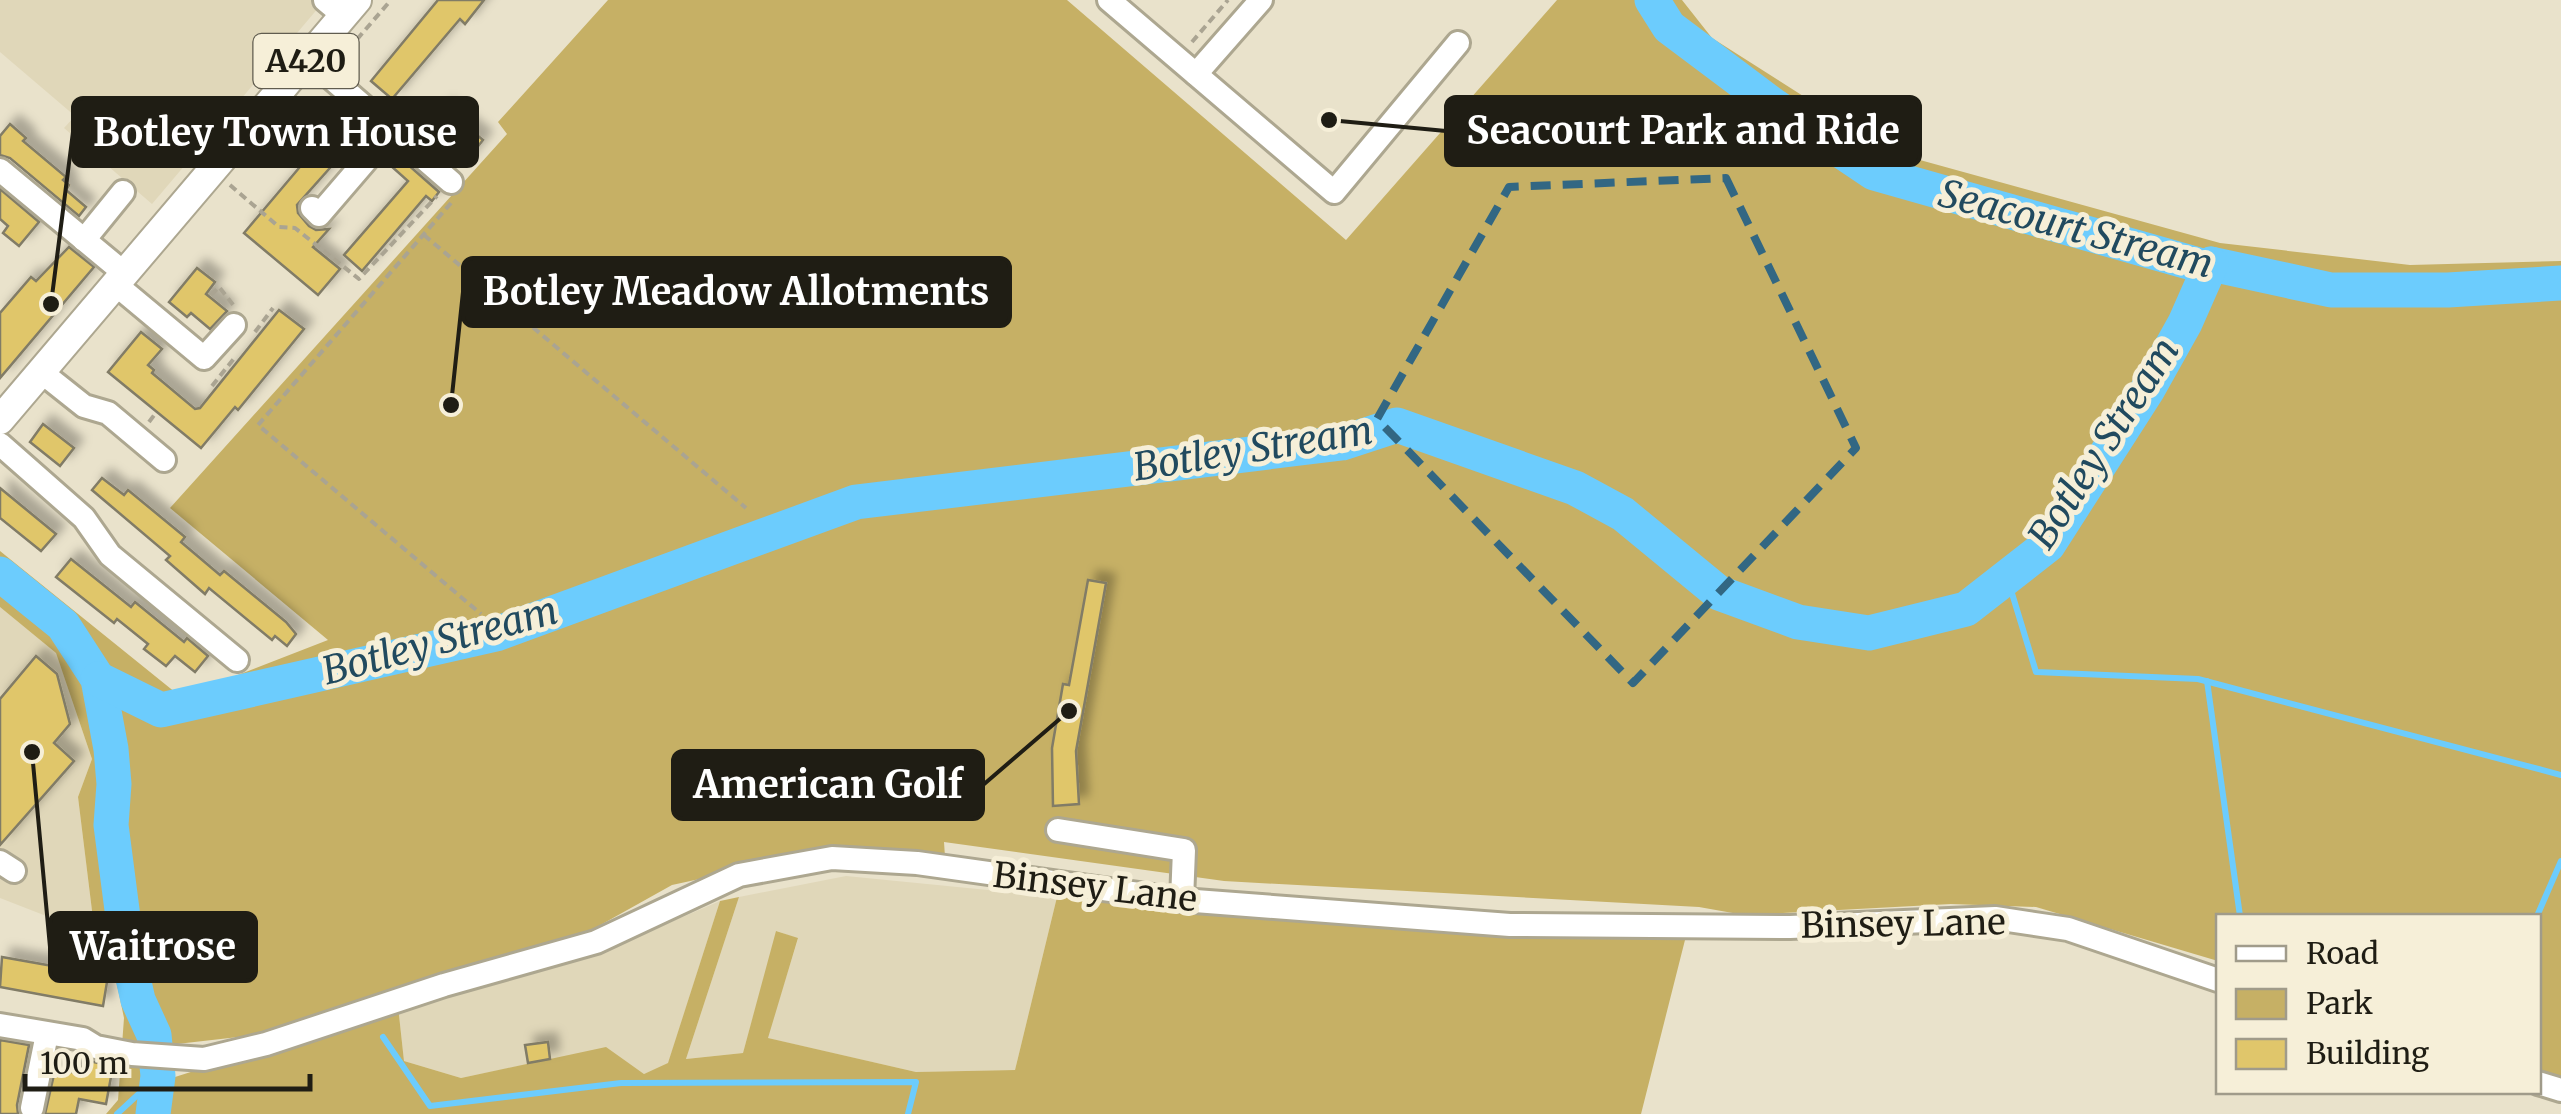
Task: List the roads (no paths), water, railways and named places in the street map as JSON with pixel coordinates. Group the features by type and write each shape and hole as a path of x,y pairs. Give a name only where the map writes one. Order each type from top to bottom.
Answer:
{"main road":[{"name":"A420","path":"2,414 308,58 342,5"}],"street":[{"path":"1109,0 1334,192 1458,44"},
{"path":"1196,74 1261,0"},
{"path":"308,58 451,182"},
{"path":"312,208 319,215 392,130"},
{"path":"0,170 84,240 204,358 234,326"},
{"path":"84,240 123,192"},
{"path":"40,371 84,406 108,412 164,460"},
{"path":"0,444 84,518 110,555 237,660"},
{"path":"1058,830 1184,850 1182,900"},
{"name":"Binsey Lane","path":"0,1026 83,1040 96,1048 132,1054 204,1059 266,1044 444,985 596,942 738,876 832,858 917,863 1182,900 1510,925 1790,927 1995,918 2068,929 2216,979"},
{"path":"32,1108 47,1034"}],"waterway":[{"name":"Seacourt Stream","path":"1652,0 1669,27 1773,105 1874,173 2206,267 2211,264 2331,290 2448,290 2561,283"},
{"name":"Botley Stream","path":"98,679 161,710 496,634 856,502 1342,443 1397,425 1575,488 1623,514 1719,593 1798,622 1869,633 1966,609 2048,545 2148,389 2185,323 2211,264"},
{"path":"0,574 63,625 98,679 111,749 111,825 128,956 138,1000 154,1035 158,1076 153,1114"},
{"path":"2007,577 2036,672 2198,679 2561,775"},
{"path":"2207,681 2240,914"},
{"path":"2538,914 2561,861"},
{"path":"383,1037 430,1106 621,1083 916,1082 908,1114"},
{"path":"117,1114 158,1076"}],"place":[{"name":"Seacourt Park and Ride","path":"1329,120"},
{"name":"Botley Town House","path":"51,304"},
{"name":"Botley Meadow Allotments","path":"451,405"},
{"name":"American Golf","path":"1069,711"},
{"name":"Waitrose","path":"32,752"}]}
